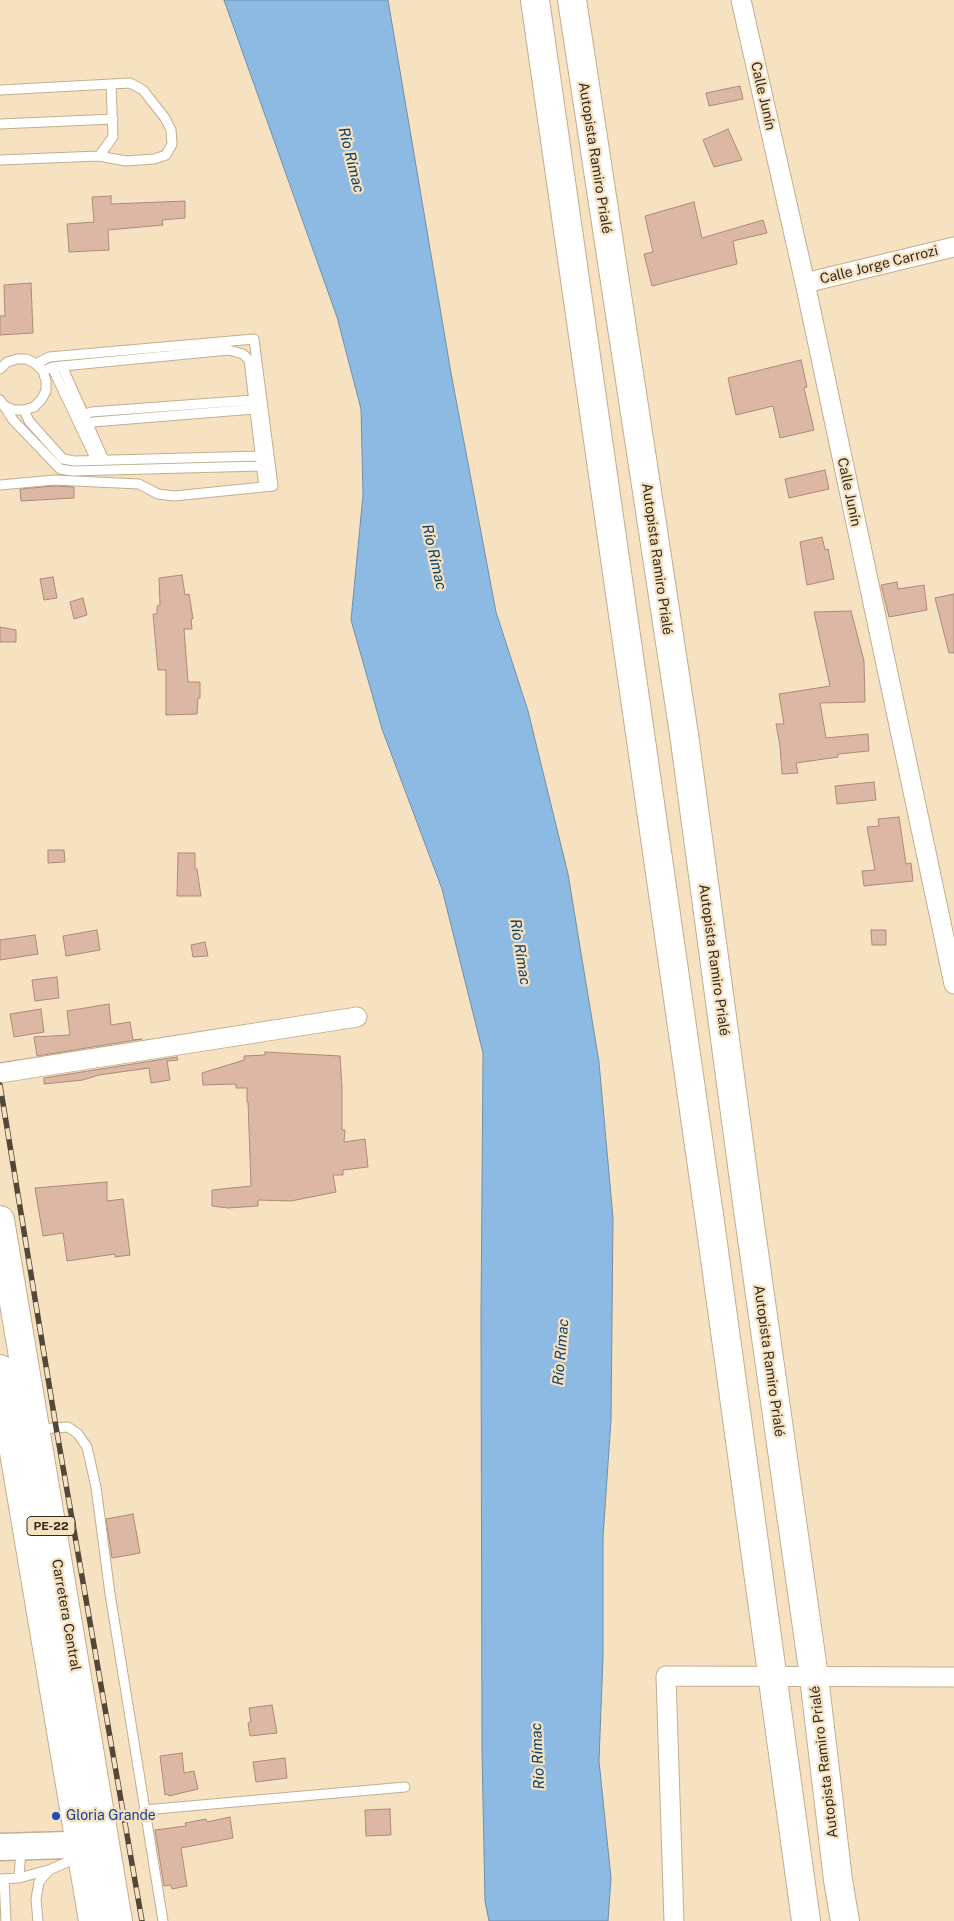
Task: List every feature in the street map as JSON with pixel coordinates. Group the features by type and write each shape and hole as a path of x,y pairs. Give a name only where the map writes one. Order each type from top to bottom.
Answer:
{"highway":[{"path":"535,0 610,517 806,1921"},
{"name":"Autopista Ramiro Prialé","path":"572,0 682,725 814,1677 838,1880 845,1921"},
{"name":"Carretera Central","path":"0,1220 35,1429 89,1842 93,1921"},
{"name":"Carretera Central","path":"0,1369 89,1842 118,1921"}],"street":[{"name":"Calle Junín","path":"741,0 805,283 954,984"},
{"name":"Calle Jorge Carrozi","path":"805,283 954,247"},
{"path":"0,1073 357,1017"},
{"path":"674,1921 666,1676 954,1677"},
{"path":"0,1832 89,1842"},
{"path":"11,1847 89,1842"}],"lane":[{"path":"0,90 130,83 143,90 172,130 172,144 166,155 154,159 126,161 99,156 0,160"},
{"path":"99,156 113,136 111,84"},
{"path":"0,124 113,119"},
{"path":"36,364 49,357 254,339 268,486"},
{"path":"43,371 52,367 228,350 242,354 249,360 261,466 268,486"},
{"path":"0,369 7,362 27,359 43,371 46,380 46,391 42,400 34,407 14,410 3,403"},
{"path":"62,366 89,426 100,460"},
{"path":"52,367 100,460"},
{"path":"3,403 13,420 60,469 72,471 261,466"},
{"path":"84,415 91,412 253,404"},
{"path":"89,426 93,422 253,404"},
{"path":"24,410 29,421 63,459 74,461 260,456"},
{"path":"0,485 54,480 139,484 158,494 174,496 268,486"},
{"path":"35,1429 68,1427 78,1434 87,1447 96,1487 110,1594 163,1921"},
{"path":"144,1810 405,1787"},
{"path":"38,1921 36,1899 39,1882 49,1870 89,1842"},
{"path":"11,1847 19,1878"},
{"path":"6,1921 2,1879 19,1878 49,1870"}],"water":[{"name":"Río Rímac","path":"224,0 388,0 451,373 496,612 528,711 568,874 599,1062 613,1218 611,1420 603,1537 603,1656 599,1761 611,1878 608,1921 489,1921 485,1901 482,1752 481,1316 483,1053 442,889 382,729 351,620 363,495 361,409 337,317"}],"building":[{"path":"740,86 743,99 709,106 706,93"},
{"path":"728,129 742,160 714,167 703,140"},
{"path":"111,196 111,204 185,201 185,218 162,220 163,225 108,230 109,250 69,252 67,224 94,222 92,197"},
{"path":"694,202 702,238 763,220 767,233 733,241 737,264 652,286 644,254 653,252 645,216"},
{"path":"31,283 33,333 0,335 0,316 5,316 4,285"},
{"path":"801,360 807,387 804,388 814,430 780,438 773,406 736,415 728,378"},
{"path":"825,470 829,489 789,498 785,479"},
{"path":"54,486 74,487 74,498 21,501 20,489"},
{"path":"822,537 825,550 828,549 834,579 807,585 800,542"},
{"path":"182,575 185,595 189,594 193,619 191,619 192,629 184,629 188,682 200,682 200,698 198,698 197,714 166,715 166,670 158,670 153,614 157,614 157,606 160,605 159,578"},
{"path":"53,577 57,598 44,600 40,579"},
{"path":"897,582 898,589 924,585 927,610 889,617 881,585"},
{"path":"954,594 954,653 949,653 935,598"},
{"path":"83,598 87,615 74,619 70,602"},
{"path":"851,611 864,661 865,702 820,703 826,738 868,734 869,751 838,754 838,757 796,763 798,773 782,774 776,724 784,724 779,694 830,686 814,612"},
{"path":"0,627 16,630 16,642 0,642"},
{"path":"874,782 876,800 837,804 835,786"},
{"path":"899,817 906,864 911,863 913,881 864,886 862,871 875,870 867,827 879,826 878,819"},
{"path":"48,850 64,850 65,862 48,863"},
{"path":"178,853 195,853 195,869 197,869 201,896 177,896"},
{"path":"97,930 100,950 66,956 63,936"},
{"path":"871,930 886,930 886,945 872,945"},
{"path":"35,935 38,954 0,960 0,940"},
{"path":"205,942 208,956 193,957 191,945"},
{"path":"57,977 59,998 35,1001 32,980"},
{"path":"109,1004 111,1025 130,1022 133,1040 142,1039 37,1056 34,1037 70,1035 67,1011"},
{"path":"41,1009 44,1032 14,1037 10,1014"},
{"path":"265,1052 340,1056 342,1130 345,1130 344,1142 365,1139 368,1167 343,1170 343,1175 333,1175 336,1192 291,1201 258,1200 258,1206 228,1208 212,1206 212,1190 251,1186 247,1088 236,1088 236,1084 203,1085 202,1073 244,1060 244,1056 265,1055"},
{"path":"177,1057 178,1060 167,1061 170,1080 151,1083 149,1068 99,1075 83,1080 44,1084 44,1078"},
{"path":"107,1182 107,1201 123,1199 130,1255 115,1257 115,1254 67,1261 63,1233 43,1236 35,1188"},
{"path":"133,1514 140,1553 112,1558 106,1519"},
{"path":"272,1705 277,1733 250,1736 248,1723 251,1722 249,1708"},
{"path":"182,1753 184,1773 194,1771 198,1789 169,1796 168,1794 165,1795 160,1756"},
{"path":"285,1758 287,1778 256,1782 253,1762"},
{"path":"390,1809 391,1835 366,1836 365,1810"},
{"path":"230,1817 233,1838 181,1848 187,1886 172,1889 171,1885 164,1886 155,1830 186,1826 185,1823 206,1819 207,1822"}],"railway":[{"path":"0,1085 56,1427 142,1921"}],"place":[{"name":"Gloria Grande","path":"56,1816"}]}
